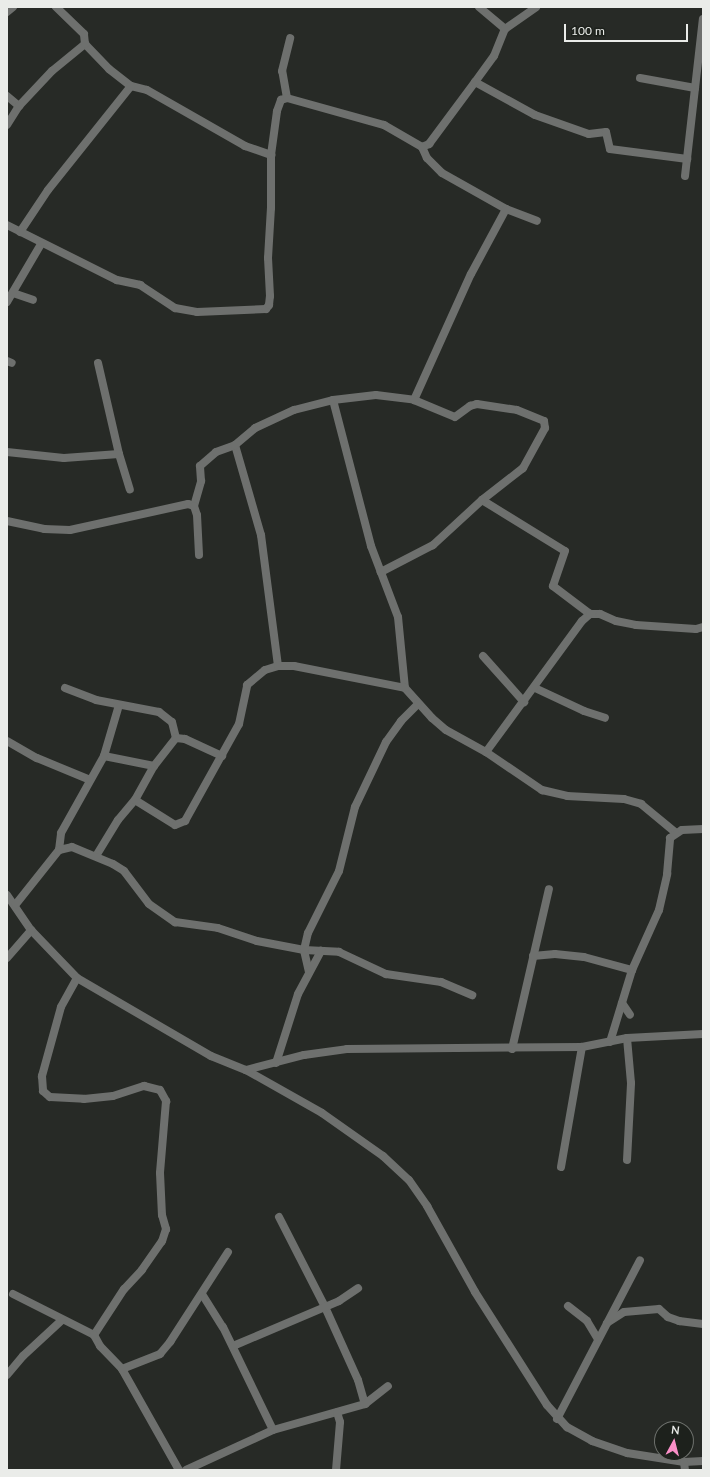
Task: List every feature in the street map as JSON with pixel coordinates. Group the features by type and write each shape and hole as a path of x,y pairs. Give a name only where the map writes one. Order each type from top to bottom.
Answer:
{"street":[{"path":"7,12 13,7"},
{"path":"56,7 84,34 85,44 131,86 147,90 245,146 271,155"},
{"path":"479,7 505,29"},
{"path":"422,147 429,144 494,56 505,29 536,7"},
{"path":"685,176 703,20"},
{"path":"287,98 282,71 290,38"},
{"path":"7,125 19,106 52,71 85,44"},
{"path":"640,78 695,88"},
{"path":"475,82 535,115 589,134 606,132 610,149 687,160"},
{"path":"20,232 48,190 131,86"},
{"path":"7,96 19,106"},
{"path":"7,225 42,244 117,280 140,285 175,308 197,312 266,309 269,305 270,296 268,258 271,208 271,155 277,111 281,100 287,98 384,125 422,147 427,158 442,173 506,209 537,221"},
{"path":"414,400 471,274 506,209"},
{"path":"7,302 42,244"},
{"path":"13,293 33,300"},
{"path":"98,363 119,454 130,489"},
{"path":"198,554 197,515 194,506 200,481 200,466 216,452 235,444 255,428 294,410 332,400 376,395 414,400 455,417 470,406 478,404 518,410 544,421 545,428 523,468 482,500 433,545 381,572"},
{"path":"332,400 347,460 381,572 398,617 405,688 418,704 446,730 486,752 542,790 567,796 624,799 641,804 676,833"},
{"path":"235,444 261,535 278,666"},
{"path":"7,452 64,458 119,454"},
{"path":"482,500 565,551 553,586 590,614 600,614 616,621 636,625 696,629 703,627"},
{"path":"7,521 44,529 70,530 179,504 194,506"},
{"path":"486,752 535,688 582,621 590,614"},
{"path":"483,656 524,702"},
{"path":"135,800 175,825 180,825 189,816 239,724 247,685 265,670 278,666 294,666 405,688"},
{"path":"64,688 96,700 159,712 172,722 178,736 222,756"},
{"path":"535,688 605,718"},
{"path":"309,972 304,950 308,933 339,871 354,807 386,742 401,721 418,704"},
{"path":"62,849 59,839 104,756 118,705"},
{"path":"96,856 118,820 135,800 154,766 178,736"},
{"path":"7,741 37,758 90,780"},
{"path":"104,756 154,766"},
{"path":"610,1042 632,970 649,933 662,896 670,838 676,833 703,828"},
{"path":"16,904 62,849 72,847 96,856 124,871 149,904 175,922 218,928 258,941 304,950 339,952 386,974 441,982 472,995"},
{"path":"512,1049 532,956 549,889"},
{"path":"7,895 16,904 31,930 77,978 211,1056 246,1070 322,1113 383,1156 410,1180 427,1206 475,1292 557,1419 567,1427 592,1441 627,1453 685,1466 703,1461"},
{"path":"7,958 31,930"},
{"path":"649,933 659,933"},
{"path":"276,1063 287,1024 309,972 321,951"},
{"path":"532,956 556,954 584,957 632,970"},
{"path":"77,978 61,1007 42,1076 43,1091 50,1097 84,1099 114,1096 144,1086 160,1090 166,1101 160,1173 162,1215 166,1229 162,1240 150,1258 124,1289 94,1335"},
{"path":"622,1003 630,1015"},
{"path":"246,1070 347,1049 512,1049 582,1047 628,1038 703,1034"},
{"path":"627,1160 631,1083 628,1038"},
{"path":"562,1167 582,1047"},
{"path":"279,1217 325,1307 358,1380 365,1404"},
{"path":"122,1369 160,1354 202,1294 228,1252"},
{"path":"557,1419 605,1324 640,1260"},
{"path":"233,1346 325,1307 358,1288"},
{"path":"13,1294 94,1335 100,1346 122,1369 179,1470"},
{"path":"202,1294 233,1346 273,1430"},
{"path":"568,1306 587,1321 598,1339"},
{"path":"605,1324 624,1312 659,1309 668,1317 679,1321 703,1324"},
{"path":"7,1375 23,1356 62,1320"},
{"path":"186,1470 273,1430 365,1404 388,1386"},
{"path":"336,1470 340,1422 337,1412"}]}
